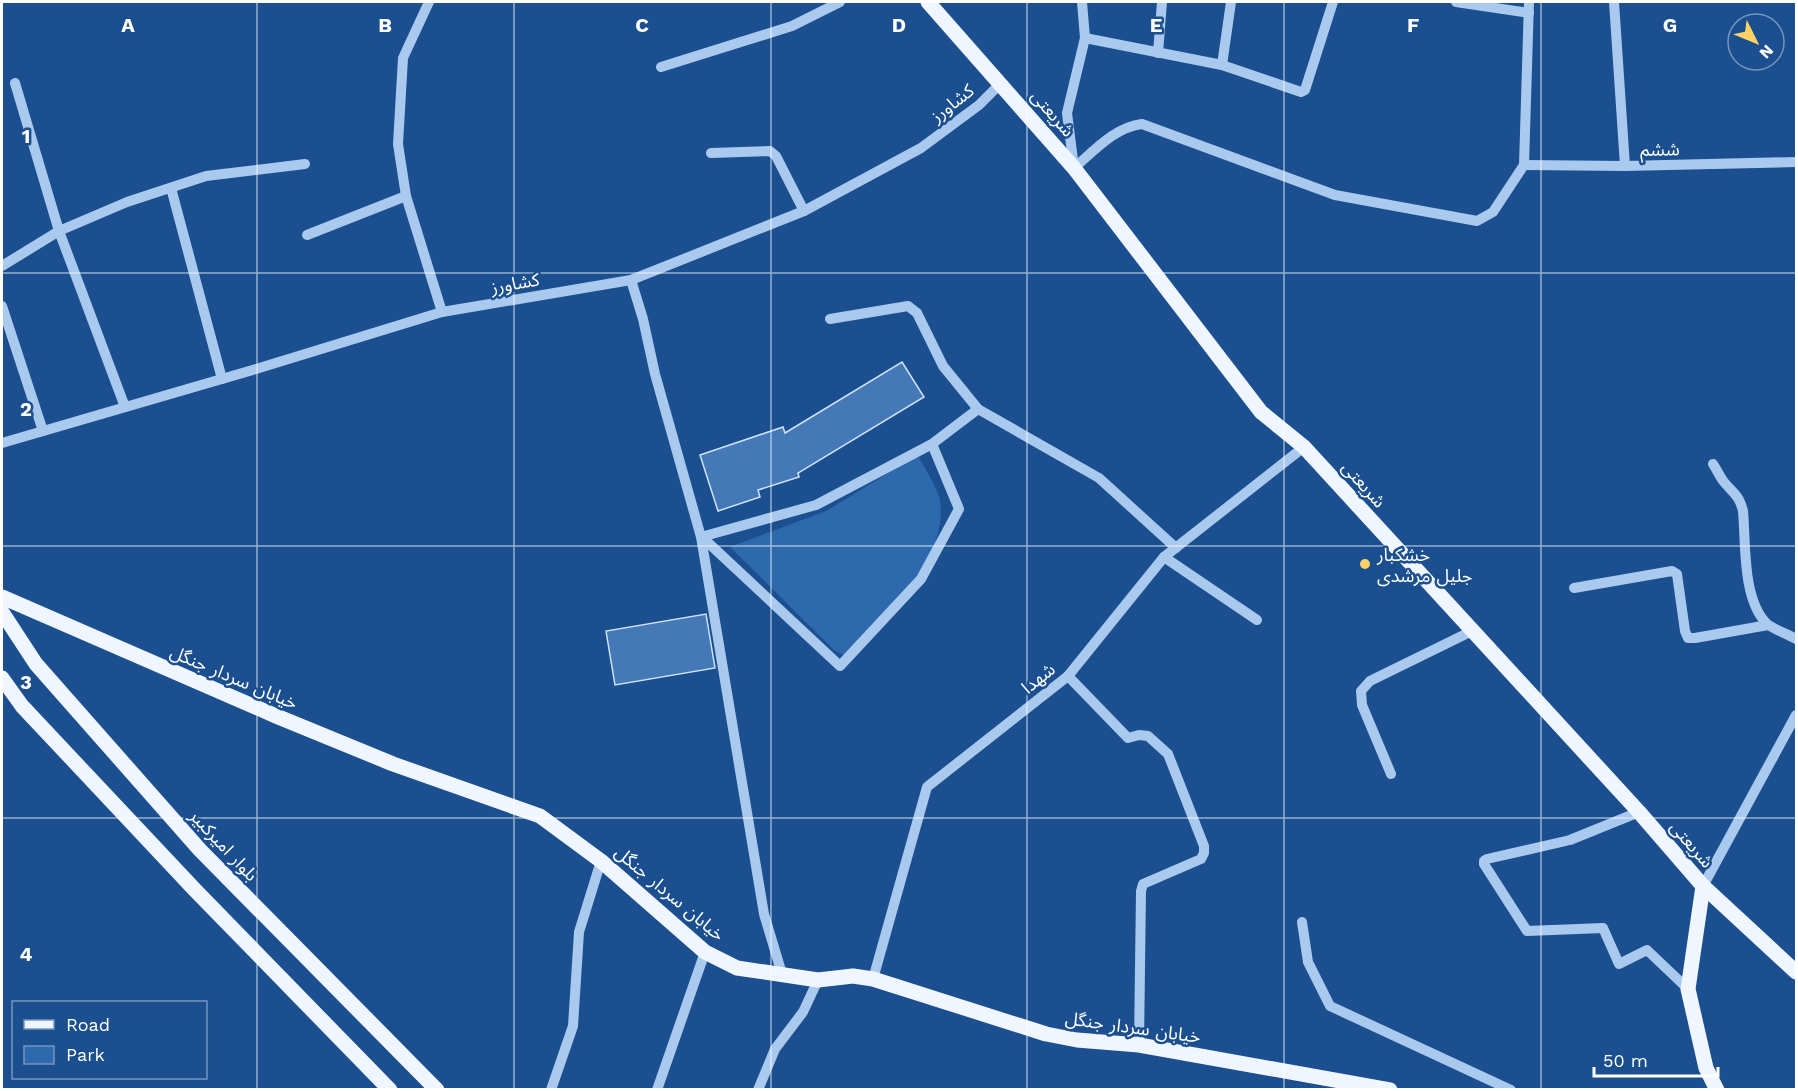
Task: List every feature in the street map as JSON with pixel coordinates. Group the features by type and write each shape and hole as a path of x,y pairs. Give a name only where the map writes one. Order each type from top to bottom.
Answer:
{"main road":[{"name":"شریعتی","path":"928,2 1074,168 1261,412 1304,447 1639,812 1703,886 1797,972"},
{"name":"خیابان سردار جنگل","path":"2,597 286,721 393,764 540,816 601,861 705,952 737,968 818,980 853,976 873,979 1046,1034 1077,1040 1139,1045 1389,1089"},
{"name":"بلوار امیرکبیر","path":"2,612 36,663 200,850 437,1089"},
{"path":"2,678 22,706 195,890 390,1089"},
{"path":"1703,886 1688,989 1706,1068 1717,1089"}],"street":[{"path":"429,2 403,58 398,144 406,196 442,312"},
{"path":"662,67 792,26 840,2"},
{"path":"1074,168 1067,113 1085,38 1082,2"},
{"path":"1158,53 1162,2"},
{"path":"1222,65 1231,2"},
{"path":"1085,38 1222,65 1296,92 1305,90 1333,2"},
{"path":"1074,168 1116,133 1129,126 1142,124 1335,195 1477,220 1493,212 1524,165 1529,7 1456,2"},
{"path":"1614,2 1625,166"},
{"path":"15,83 59,231 125,408"},
{"name":"کشاورز","path":"2,443 222,380 442,312 631,280 804,211 921,148 979,105 1001,83"},
{"path":"711,153 770,151 776,156 804,211"},
{"name":"ششم","path":"1524,165 1625,166 1797,162"},
{"path":"2,266 59,231 127,202 206,176 305,164"},
{"path":"171,188 222,380"},
{"path":"307,235 406,196"},
{"path":"631,280 701,537 764,914 782,974"},
{"path":"2,306 43,431"},
{"path":"830,319 908,306 917,313 942,366 978,409 1099,478 1176,548"},
{"path":"701,537 816,505 932,444 978,409"},
{"path":"701,537 840,666 921,579 958,509 932,444"},
{"name":"شهدا","path":"873,979 927,788 1068,676 1164,557 1304,447"},
{"path":"1713,464 1724,482 1738,495 1741,502 1749,592 1768,625 1797,639"},
{"path":"1164,557 1257,620"},
{"path":"1574,588 1672,572 1677,574 1684,631 1688,638 1768,625"},
{"path":"1392,774 1362,705 1361,691 1370,681 1472,631"},
{"path":"1068,676 1128,738 1139,735 1148,736 1168,754 1204,846 1201,859 1143,884 1141,891 1139,1045"},
{"path":"1703,886 1797,715"},
{"path":"1639,812 1570,840 1487,859 1484,864 1527,931 1603,928 1619,964 1647,950 1688,989"},
{"path":"551,1089 573,1026 579,932 601,861"},
{"path":"1302,922 1308,962 1330,1006 1511,1089"},
{"path":"657,1089 705,952"},
{"path":"758,1089 775,1049 803,1012 818,980"}],"green space":[{"path":"918,455 934,484 940,501 940,522 935,542 925,563 898,601 854,650 843,655 834,650 730,547 826,511"}],"building":[{"path":"902,362 924,397 798,473 799,477 758,490 760,497 718,511 700,455 783,427 785,433"},
{"path":"706,614 715,668 615,685 606,631"}],"place":[{"name":"خشکبار جلیل مرشدی","path":"1365,564"}]}
